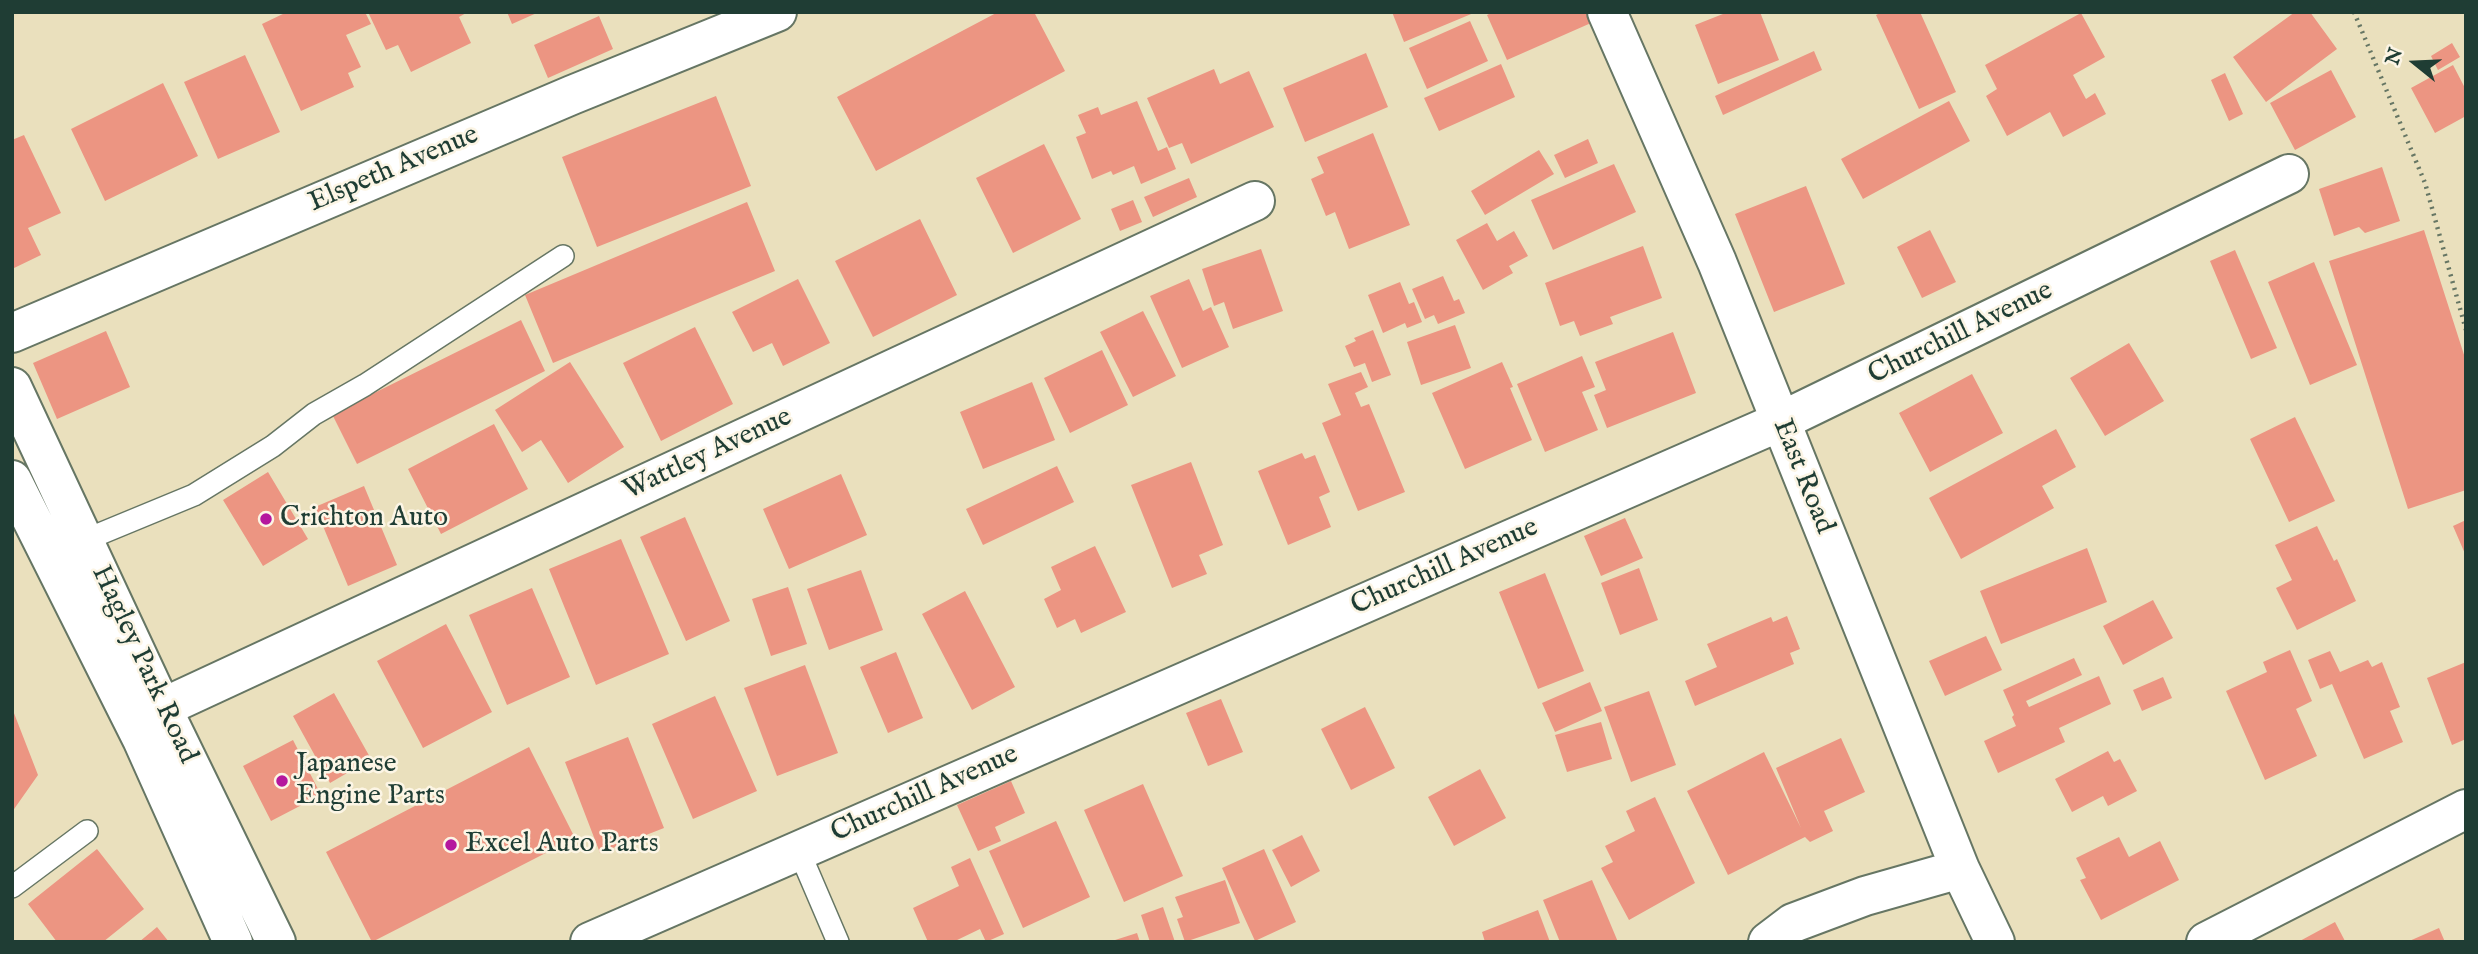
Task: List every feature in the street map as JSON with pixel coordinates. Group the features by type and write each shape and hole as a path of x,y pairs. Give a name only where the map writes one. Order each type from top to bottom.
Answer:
{"street":[{"name":"Elspeth Avenue","path":"12,332 572,95 777,12"},
{"name":"East Road","path":"1607,12 1717,262 1960,869 1995,942"},
{"name":"Churchill Avenue","path":"590,942 1779,422 2289,174"},
{"name":"Wattley Avenue","path":"162,708 1255,201"},
{"name":"Hagley Park Road","path":"12,387 162,708 276,942"},
{"name":"Hagley Park Road","path":"12,480 142,738 233,942"},
{"path":"2206,942 2466,809"},
{"path":"1768,942 1793,923 1865,896 1960,869"}],"lane":[{"path":"85,540 194,495 273,446 314,414 365,386 563,256"},
{"path":"12,887 87,831"},
{"path":"799,850 838,942"}],"path":[{"path":"2354,12 2425,183 2466,330"}],"building":[{"path":"287,12 365,12 371,24 346,35 361,67 348,73 354,87 301,111 262,24"},
{"path":"368,12 468,12 459,17 471,43 411,72 398,45 386,50"},
{"path":"507,12 539,12 512,24"},
{"path":"998,12 1034,12 1065,71 876,171 837,97"},
{"path":"1392,12 1476,12 1404,42"},
{"path":"1493,12 1586,12 1591,23 1507,60 1487,15"},
{"path":"1728,12 1760,12 1779,60 1718,84 1695,25"},
{"path":"1882,12 1920,12 1956,92 1919,109 1876,15"},
{"path":"2295,12 2310,12 2337,49 2266,102 2233,57"},
{"path":"2081,13 2105,57 2073,75 2086,99 2095,93 2106,114 2063,137 2050,112 2007,136 1986,96 1997,89 1985,65"},
{"path":"599,16 613,49 548,78 534,45"},
{"path":"1470,21 1488,61 1427,89 1409,48"},
{"path":"2452,43 2460,57 2438,70 2431,56"},
{"path":"1814,51 1822,70 1723,115 1715,96"},
{"path":"1366,53 1388,107 1305,142 1283,88"},
{"path":"245,55 280,132 218,159 184,82"},
{"path":"1501,64 1515,97 1439,131 1424,98"},
{"path":"2453,65 2466,90 2466,116 2435,133 2411,88"},
{"path":"1214,69 1220,84 1249,71 1274,127 1191,164 1182,143 1169,148 1147,98"},
{"path":"2331,70 2356,117 2295,150 2270,103"},
{"path":"2225,73 2243,114 2229,121 2211,80"},
{"path":"163,83 198,156 105,201 71,129"},
{"path":"716,96 751,186 597,247 562,157"},
{"path":"1137,101 1158,151 1167,147 1176,169 1141,184 1134,166 1113,175 1111,171 1092,179 1076,137 1086,133 1078,115 1098,107 1101,115"},
{"path":"1949,101 1970,141 1863,199 1841,159"},
{"path":"1373,133 1410,225 1349,249 1335,212 1326,216 1311,179 1324,173 1317,157"},
{"path":"24,135 61,213 28,228 41,255 12,269 12,140"},
{"path":"1588,139 1598,163 1565,178 1554,155"},
{"path":"1044,144 1081,219 1013,253 976,178"},
{"path":"1539,150 1554,174 1485,215 1471,191"},
{"path":"1614,164 1636,212 1553,250 1531,200"},
{"path":"2382,167 2400,221 2365,233 2359,227 2334,236 2319,189"},
{"path":"1189,178 1197,197 1153,217 1144,197"},
{"path":"1806,186 1845,284 1774,312 1735,214"},
{"path":"1133,200 1142,222 1120,231 1111,209"},
{"path":"747,202 775,271 553,363 525,295"},
{"path":"920,219 957,295 873,337 835,261"},
{"path":"1487,223 1497,241 1514,231 1528,256 1509,266 1513,273 1483,290 1456,240"},
{"path":"1930,230 1956,282 1922,298 1897,247"},
{"path":"2424,230 2466,361 2466,490 2408,509 2329,261"},
{"path":"1643,246 1662,298 1610,317 1613,324 1580,336 1574,321 1560,326 1545,283"},
{"path":"1261,249 1283,311 1233,329 1224,302 1214,306 1202,269"},
{"path":"2235,250 2277,348 2251,359 2210,261"},
{"path":"2314,262 2357,365 2310,385 2268,282"},
{"path":"1443,276 1454,301 1459,299 1465,313 1438,324 1434,315 1425,319 1412,289"},
{"path":"798,279 830,343 783,366 772,343 753,352 732,312"},
{"path":"1189,279 1203,311 1211,307 1229,347 1182,368 1150,296"},
{"path":"1400,282 1409,304 1414,302 1422,322 1407,328 1405,323 1383,333 1368,295"},
{"path":"1143,311 1176,376 1133,397 1100,332"},
{"path":"521,320 545,371 357,464 332,414"},
{"path":"1455,325 1471,368 1421,385 1407,342"},
{"path":"695,327 733,404 661,441 623,363"},
{"path":"1373,330 1391,375 1372,382 1365,363 1354,367 1345,346 1356,341 1354,338"},
{"path":"106,331 130,387 57,419 33,363"},
{"path":"1673,332 1696,393 1607,428 1594,395 1606,390 1595,362"},
{"path":"2129,343 2164,401 2105,436 2070,378"},
{"path":"1102,350 1128,405 1070,433 1044,378"},
{"path":"1582,356 1595,387 1582,392 1598,430 1545,452 1517,384"},
{"path":"570,362 624,447 568,483 541,440 522,452 495,410"},
{"path":"1502,362 1532,440 1465,469 1432,393"},
{"path":"1361,372 1368,387 1355,393 1361,407 1369,404 1405,492 1358,511 1322,423 1341,415 1328,384"},
{"path":"1972,374 2003,433 1930,472 1899,413"},
{"path":"1032,382 1055,440 983,469 960,412"},
{"path":"2295,417 2335,501 2289,522 2250,439"},
{"path":"494,424 528,489 441,534 408,469"},
{"path":"2056,429 2076,467 2042,486 2054,508 1961,559 1929,498"},
{"path":"1302,453 1305,459 1315,455 1330,492 1319,497 1331,527 1288,545 1258,471"},
{"path":"1191,462 1223,545 1199,555 1207,574 1172,588 1131,485"},
{"path":"1057,466 1074,502 983,545 966,509"},
{"name":"Crichton Auto","path":"268,472 308,539 263,566 223,500"},
{"path":"841,474 867,535 789,569 763,509"},
{"path":"364,486 397,565 348,586 315,507"},
{"path":"685,517 730,621 686,641 640,537"},
{"path":"1625,518 1643,558 1601,576 1584,536"},
{"path":"2466,520 2466,556 2453,526"},
{"path":"2317,526 2334,561 2337,559 2356,601 2297,630 2276,588 2292,580 2275,545"},
{"path":"621,539 669,654 596,685 549,569"},
{"path":"1095,546 1126,612 1081,633 1075,619 1057,628 1044,599 1061,590 1051,567"},
{"path":"2087,548 2107,602 2001,644 1980,591"},
{"path":"1639,568 1658,620 1620,635 1601,583"},
{"path":"861,570 883,630 829,650 807,589"},
{"path":"1545,573 1584,671 1538,689 1499,592"},
{"path":"788,587 807,644 771,656 752,599"},
{"path":"532,588 570,677 507,705 469,615"},
{"path":"965,591 1015,687 972,710 922,614"},
{"path":"2153,600 2173,638 2123,665 2103,626"},
{"path":"1787,616 1800,649 1790,653 1794,664 1695,706 1685,681 1717,667 1707,644 1771,617 1773,622"},
{"path":"446,624 492,712 423,748 377,661"},
{"path":"1986,636 2002,670 1945,696 1929,661"},
{"path":"2290,650 2312,701 2296,709 2317,756 2265,780 2226,691 2267,672 2263,662"},
{"path":"2330,651 2340,672 2368,660 2372,667 2382,662 2400,707 2390,711 2403,742 2364,759 2332,684 2320,689 2308,660"},
{"path":"896,652 923,718 888,733 860,667"},
{"path":"2074,658 2082,675 2026,701 2029,707 2099,676 2111,704 2059,728 2065,742 1998,773 1984,741 2016,726 2003,690"},
{"path":"2466,662 2466,739 2452,745 2427,678"},
{"path":"805,665 838,753 777,776 744,688"},
{"path":"2163,677 2172,698 2142,711 2133,690"},
{"path":"1590,682 1602,711 1555,732 1542,703"},
{"path":"1649,691 1676,765 1631,782 1604,707"},
{"path":"334,693 371,759 330,783 293,716"},
{"path":"715,696 757,791 693,819 652,724"},
{"path":"1221,699 1243,752 1208,766 1186,713"},
{"path":"1365,707 1395,768 1351,790 1321,729"},
{"path":"12,708 38,775 12,812"},
{"path":"1601,722 1612,759 1567,772 1555,735"},
{"path":"628,737 664,828 600,853 565,762"},
{"path":"1841,738 1865,792 1824,811 1833,831 1810,842 1805,837 1728,875 1687,791 1764,752 1801,828 1776,768"},
{"name":"Japanese Engine Parts","path":"293,740 321,795 271,821 243,766"},
{"name":"Excel Auto Parts","path":"529,747 575,838 372,942 326,852"},
{"path":"2108,751 2114,762 2120,759 2137,791 2108,806 2103,796 2072,812 2055,779"},
{"path":"1480,769 1506,818 1454,846 1428,797"},
{"path":"1011,781 1025,813 995,827 1001,841 978,851 957,805"},
{"path":"1143,784 1183,876 1124,902 1084,810"},
{"path":"1655,797 1695,883 1629,920 1601,868 1613,862 1605,846 1635,831 1626,811"},
{"path":"1056,821 1090,897 1023,928 989,851"},
{"path":"1302,835 1320,871 1291,887 1272,850"},
{"path":"2119,837 2129,857 2160,841 2179,880 2101,920 2080,880 2086,878 2076,858"},
{"path":"97,849 144,909 103,942 57,942 28,904"},
{"path":"1264,849 1296,922 1255,941 1222,868"},
{"path":"970,858 1004,934 986,942 980,929 953,942 928,942 913,908 959,886 951,867"},
{"path":"1225,880 1240,923 1185,942 1177,919 1183,917 1175,897"},
{"path":"1592,880 1618,942 1560,942 1543,900"},
{"path":"1163,907 1175,942 1150,942 1141,915"},
{"path":"1538,910 1550,942 1485,942 1482,932"},
{"path":"2335,922 2345,941 2298,942"},
{"path":"157,927 169,942 139,942"},
{"path":"2439,928 2445,942 2407,942"},
{"path":"1137,933 1140,942 1112,942 1112,941"}],"place":[{"name":"Crichton Auto","path":"266,519"},
{"name":"Japanese Engine Parts","path":"282,781"},
{"name":"Excel Auto Parts","path":"451,845"}]}
